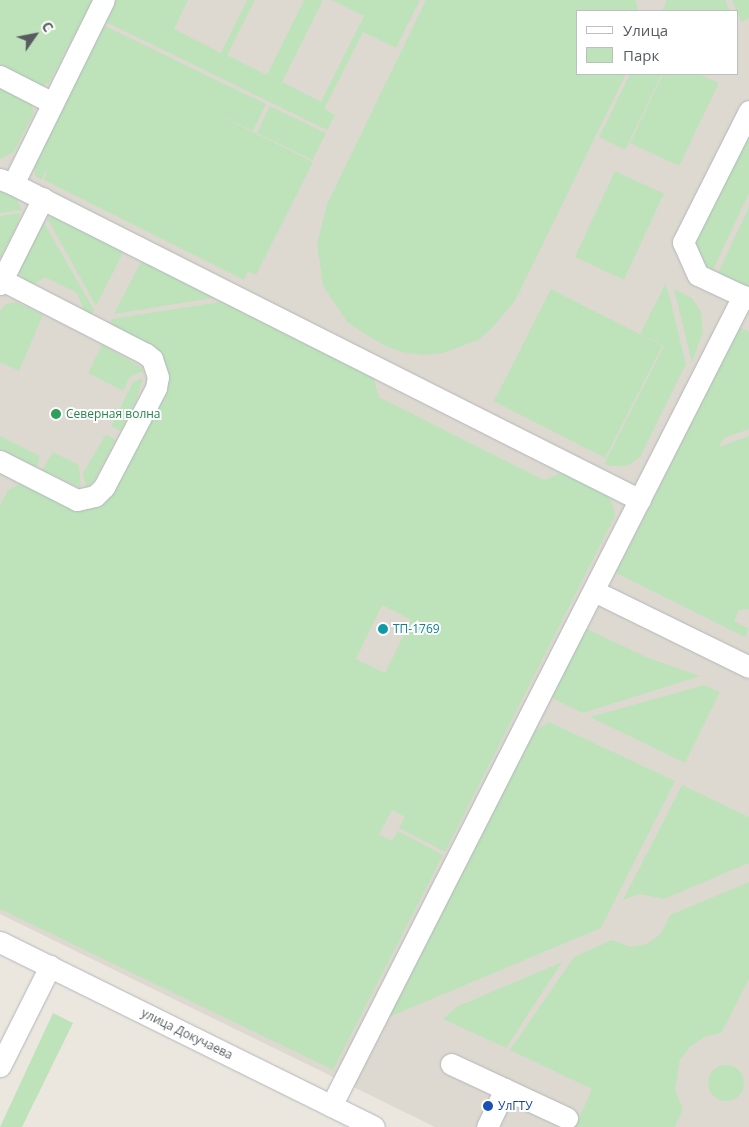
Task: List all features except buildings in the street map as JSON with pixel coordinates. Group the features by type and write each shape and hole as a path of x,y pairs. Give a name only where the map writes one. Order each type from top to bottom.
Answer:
{"street":[{"path":"104,0 53,103 7,181 640,500"},
{"path":"0,76 53,103"},
{"path":"331,1106 640,500 741,319 746,298 698,275 684,242 749,111"},
{"path":"0,461 77,500 95,496 104,487 156,388 158,377 152,359 146,354 1,282 43,198"},
{"path":"594,591 749,667"},
{"name":"улица Докучаева","path":"0,942 374,1127"},
{"path":"0,1066 50,966"},
{"path":"451,1064 567,1118"},
{"path":"487,1127 506,1089"}],"shaded area":[{"path":"0,0 749,0 749,1127 435,1127 0,914"}],"green space":[{"path":"0,0 93,0 49,83 41,86 0,68"},
{"path":"112,0 188,0 174,29 221,53 247,0 255,0 227,55 267,75 304,0 323,0 282,82 321,102 364,16 332,0 420,0 396,48 363,32 324,109 335,115 327,130 102,20"},
{"path":"426,0 636,0 638,10 576,10 576,75 626,75 515,301 491,329 478,340 443,353 423,355 402,352 381,344 347,322 323,286 317,244 327,204"},
{"path":"667,0 725,0 730,10 662,10"},
{"path":"732,0 749,0 749,18 741,22 739,10 736,10"},
{"path":"103,25 266,104 253,131 195,103 313,162 256,275 248,271 244,280 44,180 48,167 41,180 35,176 35,162"},
{"path":"630,75 662,75 625,150 599,137"},
{"path":"663,75 701,75 719,83 679,166 630,143"},
{"path":"0,87 31,103 34,112 14,152 0,159"},
{"path":"270,106 326,133 313,160 257,133"},
{"path":"749,129 749,193 712,272 703,268 692,242"},
{"path":"615,171 664,194 624,280 575,257"},
{"path":"0,184 15,195 22,210 0,213"},
{"path":"749,207 749,290 717,275"},
{"path":"20,213 18,223 0,258 0,216"},
{"path":"54,215 126,247 96,306 47,218"},
{"path":"43,221 94,310 91,316 85,313 77,293 45,277 32,286 21,276 19,268"},
{"path":"144,256 225,296 114,314"},
{"path":"666,283 686,364 640,457 627,466 610,466 604,464 664,346 640,334"},
{"path":"551,289 662,346 605,458 494,401"},
{"path":"674,289 692,298 701,312 703,332 692,362"},
{"path":"232,300 371,370 379,397 544,480 566,471 607,495 613,505 615,516 445,852 399,828 405,817 392,810 379,834 392,841 398,831 443,855 333,1070 0,909 0,505 8,490 21,483 77,508 165,381 109,325 112,319","holes":["382,605 411,620 385,673 356,659"]},
{"path":"16,302 43,315 19,371 0,362 0,311 6,304"},
{"path":"740,327 749,332 749,429 724,438 719,447 749,436 749,609 739,610 734,621 749,629 745,637 616,573"},
{"path":"102,345 141,367 143,371 130,377 123,391 88,373"},
{"path":"143,378 136,401 121,431 111,426 133,382"},
{"path":"106,434 116,440 94,481 86,488 83,473"},
{"path":"0,436 40,456 37,468 0,449"},
{"path":"53,452 79,465 81,488 42,470"},
{"path":"585,628 646,657 700,676 583,713 550,697"},
{"path":"704,685 720,692 685,763 590,717"},
{"path":"549,722 675,781 601,928 389,1017 535,731"},
{"path":"682,785 749,817 749,863 664,899 639,894 623,900"},
{"path":"749,882 749,979 721,1033 704,1037 690,1047 680,1059 675,1090 683,1109 675,1127 575,1127 592,1089 510,1050 574,957 612,940 631,947 647,944 661,934 670,915"},
{"path":"562,962 506,1048 443,1019 456,1007"},
{"path":"53,1013 73,1023 22,1127 0,1127"},
{"path":"726,1065 739,1070 744,1083 739,1096 726,1101 713,1096 708,1083 713,1070"}],"place":[{"name":"Северная волна","path":"56,414"},
{"name":"ТП-1769","path":"383,629"},
{"name":"УлГТУ","path":"488,1106"}]}
